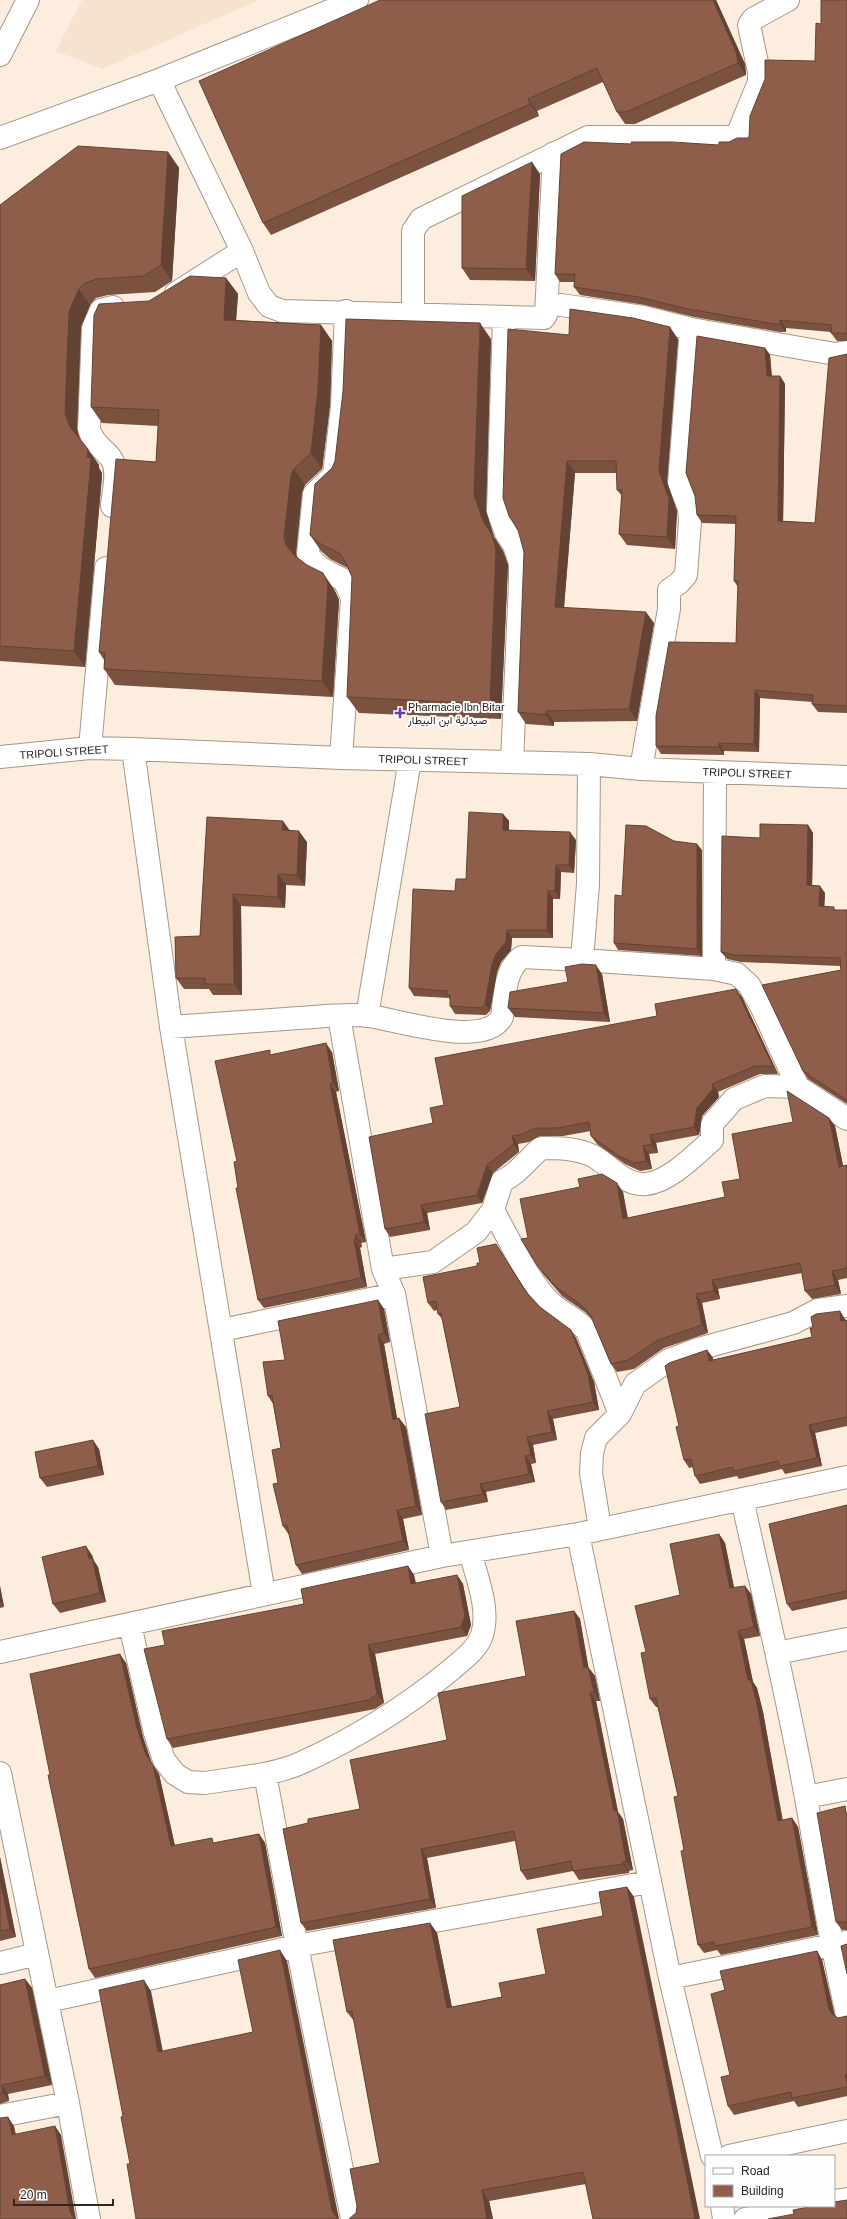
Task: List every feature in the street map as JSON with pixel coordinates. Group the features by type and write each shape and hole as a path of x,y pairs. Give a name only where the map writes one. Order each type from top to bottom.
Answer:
{"street":[{"path":"0,55 28,0"},
{"path":"0,138 159,80 357,0"},
{"path":"412,314 413,231 416,224 421,219 578,141 598,136 734,137 738,133 759,82 759,72 749,25 753,19 788,0"},
{"path":"159,80 242,251 259,293 269,306 282,311 346,311 544,318 547,304 554,153"},
{"path":"160,304 242,251"},
{"path":"547,304 643,317 691,329 835,354 847,352"},
{"path":"111,522 114,464 109,456 93,441 89,430 93,328 101,310 109,307 130,306"},
{"path":"341,758 352,598 344,580 321,569 312,562 308,554 314,494 334,475 342,406 346,311"},
{"path":"504,317 498,511 506,533 514,545 520,563 512,762"},
{"path":"641,769 669,609 669,590 679,583 686,575 690,521 689,508 679,483 691,329"},
{"path":"90,748 108,546"},
{"name":"TRIPOLI STREET","path":"0,757 90,748 133,749 341,758 590,764 641,769 847,777"},
{"path":"133,749 171,1026 222,1330 264,1594"},
{"path":"367,1016 410,760"},
{"path":"582,960 588,884 590,764"},
{"path":"714,969 715,772"},
{"path":"171,1026 339,1016 367,1016 460,1033 490,1028 498,1024 502,1017 509,971 522,957 714,969 737,974 749,985 761,1006 798,1087"},
{"path":"339,1016 383,1269 394,1294 442,1556"},
{"path":"383,1269 433,1262 476,1232 493,1210 502,1181 514,1176 526,1161 541,1148 566,1149 592,1156 624,1179 645,1184 658,1181 683,1166 712,1140 712,1124 734,1100 765,1086 798,1087 847,1119"},
{"path":"493,1210 528,1272 548,1301 559,1310 580,1321 587,1331 620,1414"},
{"path":"222,1330 394,1294"},
{"path":"600,1528 591,1473 592,1453 596,1438 620,1414 635,1384 669,1360 698,1349 793,1323 818,1310 847,1306"},
{"path":"0,1652 130,1625 264,1594 442,1556 578,1534 600,1528 847,1477"},
{"path":"742,1499 777,1653 806,1797 839,1944 847,2014"},
{"path":"578,1534 670,1978 712,2155"},
{"path":"130,1625 155,1733 164,1760 175,1774 188,1782 205,1783 265,1774 302,1763 386,1718 432,1686 471,1652 482,1637 485,1623 483,1604 470,1552"},
{"path":"777,1653 847,1639"},
{"path":"0,1773 48,2002 89,2219"},
{"path":"265,1774 297,1946 352,2219"},
{"path":"806,1797 847,1789"},
{"path":"48,2002 297,1946 650,1882"},
{"path":"670,1978 839,1944"},
{"path":"0,1962 37,1954"},
{"path":"0,2116 68,2103"},
{"path":"734,2155 847,2131"},
{"path":"835,2201 847,2199"},
{"path":"722,2207 724,2219"},
{"path":"744,2219 805,2207"}],"shaded area":[{"path":"82,0 259,0 102,69 56,51"}],"building":[{"path":"380,0 713,0 736,52 738,63 626,112 617,112 597,68 528,99 530,104 263,223 199,81"},
{"path":"821,0 847,0 847,334 831,333 832,325 780,320 780,324 775,324 688,309 639,297 574,287 575,274 555,274 561,154 584,142 632,144 631,142 672,142 719,145 719,142 729,142 737,138 749,138 750,116 765,79 765,60 815,61 816,23 821,24"},
{"path":"78,146 168,152 161,265 144,276 97,279 85,283 79,289 69,311 65,413 70,427 88,449 87,457 91,458 74,651 0,646 0,205"},
{"path":"532,162 526,269 462,268 462,196"},
{"path":"190,276 226,278 224,320 321,325 318,389 311,453 294,469 291,476 284,537 286,545 295,556 307,565 323,573 328,584 322,681 104,669 105,653 99,652 116,459 156,462 159,410 91,407 94,315 99,304 149,301"},
{"path":"570,309 633,318 670,327 659,471 669,499 667,537 619,534 622,490 617,490 616,461 567,461 555,607 646,612 629,709 546,711 546,715 518,712 524,552 518,530 509,516 503,498 508,329 569,335"},
{"path":"346,319 480,323 474,495 483,521 492,535 496,549 490,704 347,697 352,577 344,559 339,553 319,543 310,535 315,484 332,468 335,461 343,391"},
{"path":"697,336 765,348 767,376 780,376 778,521 815,523 829,358 847,354 847,706 812,704 813,695 755,690 754,744 719,743 719,747 656,746 656,716 669,642 736,643 738,581 734,581 736,516 697,515 695,496 686,473"},
{"path":"469,812 503,814 503,830 570,832 569,865 556,865 555,891 548,891 547,930 507,930 506,942 496,954 492,964 485,1004 481,1008 450,1006 450,995 447,995 447,991 409,988 413,889 455,891 456,879 466,879"},
{"path":"207,817 283,821 282,830 299,831 297,875 278,874 278,897 233,894 234,984 205,984 205,978 176,978 175,937 200,936"},
{"path":"760,824 808,825 807,885 820,886 819,906 834,907 834,910 847,910 847,1100 803,1071 762,985 841,970 840,958 736,955 721,952 722,836 760,838"},
{"path":"626,825 646,826 674,841 697,844 697,949 614,943 615,895 622,896"},
{"path":"582,964 596,965 604,1013 508,1008 510,992 568,982 565,967"},
{"path":"736,989 773,1066 755,1066 712,1084 713,1089 697,1108 694,1127 650,1135 652,1144 643,1146 646,1161 634,1163 619,1156 591,1136 589,1122 557,1128 535,1128 523,1134 512,1136 514,1144 487,1165 477,1195 421,1205 424,1222 385,1229 369,1137 433,1123 430,1108 444,1105 435,1058 657,1016 655,1004"},
{"path":"326,1043 333,1083 330,1084 360,1234 355,1235 356,1239 354,1239 361,1278 258,1300 236,1188 238,1188 234,1162 237,1161 215,1061 270,1050 270,1055"},
{"path":"787,1091 829,1118 839,1167 847,1165 847,1268 832,1271 835,1285 805,1291 800,1263 712,1280 714,1291 696,1294 702,1325 658,1340 628,1360 611,1364 590,1314 579,1303 556,1287 537,1265 521,1239 528,1238 520,1199 580,1187 578,1179 602,1174 617,1183 623,1219 725,1197 722,1182 740,1179 732,1134 793,1122"},
{"path":"496,1244 526,1292 540,1307 571,1330 588,1374 593,1402 547,1411 552,1432 527,1437 531,1455 525,1456 529,1474 480,1484 483,1494 441,1502 425,1414 460,1407 441,1313 438,1314 436,1301 428,1303 423,1277 477,1266 477,1263 480,1263 477,1248"},
{"path":"378,1300 384,1333 378,1335 393,1420 399,1418 416,1506 397,1510 403,1541 296,1565 287,1525 283,1526 273,1484 278,1483 272,1450 281,1448 272,1395 268,1396 263,1362 285,1360 278,1321"},
{"path":"840,1311 841,1321 847,1320 847,1417 809,1425 817,1458 780,1466 778,1461 734,1471 733,1467 695,1476 691,1459 684,1460 676,1427 679,1426 665,1366 669,1363 707,1350 709,1361 812,1337 810,1328 813,1328 811,1317 816,1314"},
{"path":"93,1440 98,1466 40,1478 35,1452"},
{"path":"847,1505 847,1591 787,1604 769,1524"},
{"path":"719,1534 730,1588 745,1586 754,1627 738,1631 748,1680 751,1680 757,1704 778,1821 792,1818 812,1927 715,1946 714,1942 698,1945 681,1851 684,1850 674,1797 678,1796 656,1698 650,1699 641,1653 646,1652 635,1606 680,1595 670,1544"},
{"path":"86,1546 89,1559 92,1558 100,1593 53,1604 42,1557"},
{"path":"408,1566 411,1584 457,1575 465,1616 461,1627 368,1645 377,1694 369,1700 167,1739 144,1649 165,1645 162,1631 304,1604 301,1589"},
{"path":"574,1611 584,1668 588,1667 594,1692 590,1692 614,1811 617,1810 626,1861 623,1862 623,1864 573,1871 571,1861 521,1871 514,1831 421,1849 430,1899 301,1923 283,1829 308,1823 308,1819 360,1809 350,1760 447,1740 438,1693 526,1676 516,1621"},
{"path":"120,1654 137,1728 146,1755 153,1765 171,1846 212,1838 213,1843 259,1834 276,1927 89,1969 48,1775 50,1775 30,1674"},
{"path":"845,1806 847,1813 847,1923 836,1922 817,1813"},
{"path":"0,1879 10,1929 0,1931"},
{"path":"627,1887 695,2219 593,2219 583,2172 482,2190 487,2219 349,2219 356,2213 357,2206 350,2169 380,2163 352,2011 347,2012 333,1940 430,1923 447,2008 502,1997 499,1983 546,1974 537,1929 603,1916 599,1892"},
{"path":"847,1944 847,1974 841,1946"},
{"path":"280,1950 332,2211 339,2219 136,2219 127,2164 130,2164 121,2117 123,2116 99,1990 144,1980 158,2052 253,2032 238,1960"},
{"path":"817,1951 829,2009 832,2014 838,2018 847,2016 847,2074 845,2075 847,2087 792,2098 791,2092 728,2106 721,2077 730,2075 711,1994 725,1990 720,1971"},
{"path":"25,1979 45,2076 2,2085 3,2093 0,2093 0,1985"},
{"path":"8,2117 12,2135 55,2126 70,2212 74,2219 0,2219 0,2118"},
{"path":"847,2200 847,2219 768,2219 794,2214 793,2210 809,2207 835,2207 835,2202"}],"place":[{"name":"Pharmacie Ibn Bitar صيدلية ابن البيطار","path":"400,713"}]}
